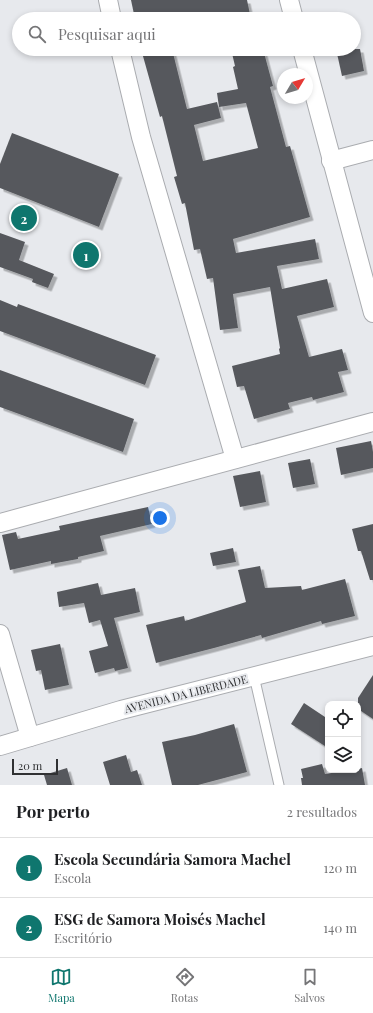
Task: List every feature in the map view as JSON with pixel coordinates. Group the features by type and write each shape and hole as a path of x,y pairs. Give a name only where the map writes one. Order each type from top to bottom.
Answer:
{"street":[{"path":"108,0 111,12"},
{"path":"289,0 292,12"},
{"path":"122,56 141,137 235,459"},
{"path":"304,56 373,313"},
{"path":"331,160 373,150"},
{"path":"0,523 373,422"},
{"path":"0,634 30,737"},
{"name":"AVENIDA DA LIBERDADE","path":"0,746 121,710 373,646"}],"lane":[{"path":"254,676 279,785"}],"building":[{"path":"131,0 247,0 250,12 134,12"},
{"path":"361,54 364,71 342,76 338,56 361,56"},
{"path":"143,56 174,56 187,109 217,102 221,118 194,125 203,161 258,148 246,103 219,107 217,93 238,89 233,67 235,66 233,56 265,56 273,86 270,87 286,147 290,146 310,217 233,239 236,253 315,239 319,259 277,266 282,289 327,279 334,307 297,316 309,357 342,349 348,370 338,372 344,392 313,400 312,397 288,403 290,409 254,419 244,386 237,387 232,366 280,354 270,287 233,294 238,328 220,330 213,278 207,279 200,249 194,250 185,203 182,204 174,177 177,176 162,116 160,117"},
{"path":"12,133 119,174 99,227 0,188 0,164"},
{"path":"0,233 25,242 19,260 54,274 48,288 32,282 33,279 0,267"},
{"path":"0,300 17,307 18,304 156,355 145,385 0,331"},
{"path":"0,370 134,419 123,452 0,407"},
{"path":"371,441 373,468 341,475 336,448"},
{"path":"310,459 315,484 293,488 288,463"},
{"path":"260,471 266,502 240,507 233,476"},
{"path":"148,507 152,524 100,536 104,551 78,557 78,559 51,564 51,561 10,570 2,535 16,532 18,539 60,530 59,526"},
{"path":"373,524 373,580 370,580 361,551 358,551 352,529"},
{"path":"233,548 236,562 213,566 210,553"},
{"path":"260,566 265,588 301,586 302,590 345,579 355,616 322,624 321,621 262,638 261,635 156,663 146,625 184,616 185,621 246,602 238,570"},
{"path":"98,583 101,595 135,588 140,612 114,618 128,668 115,671 114,668 95,673 89,651 108,646 100,620 89,623 84,603 59,607 57,592"},
{"path":"60,644 69,685 45,690 41,670 36,671 31,650"},
{"path":"373,675 373,719 361,711 361,701 358,701 358,698"},
{"path":"304,703 325,717 325,746 291,724"},
{"path":"234,724 247,772 198,785 172,785 162,742 195,735"},
{"path":"126,755 131,772 137,770 142,785 110,785 103,762"},
{"path":"322,764 325,774 361,773 362,768 365,785 302,785 301,778 303,778 301,769"},
{"path":"67,768 72,785 47,785 44,775"}],"place":[{"name":"ESG de Samora Moisés Machel","path":"24,218"},
{"name":"Escola Secundária Samora Machel","path":"86,255"}]}
